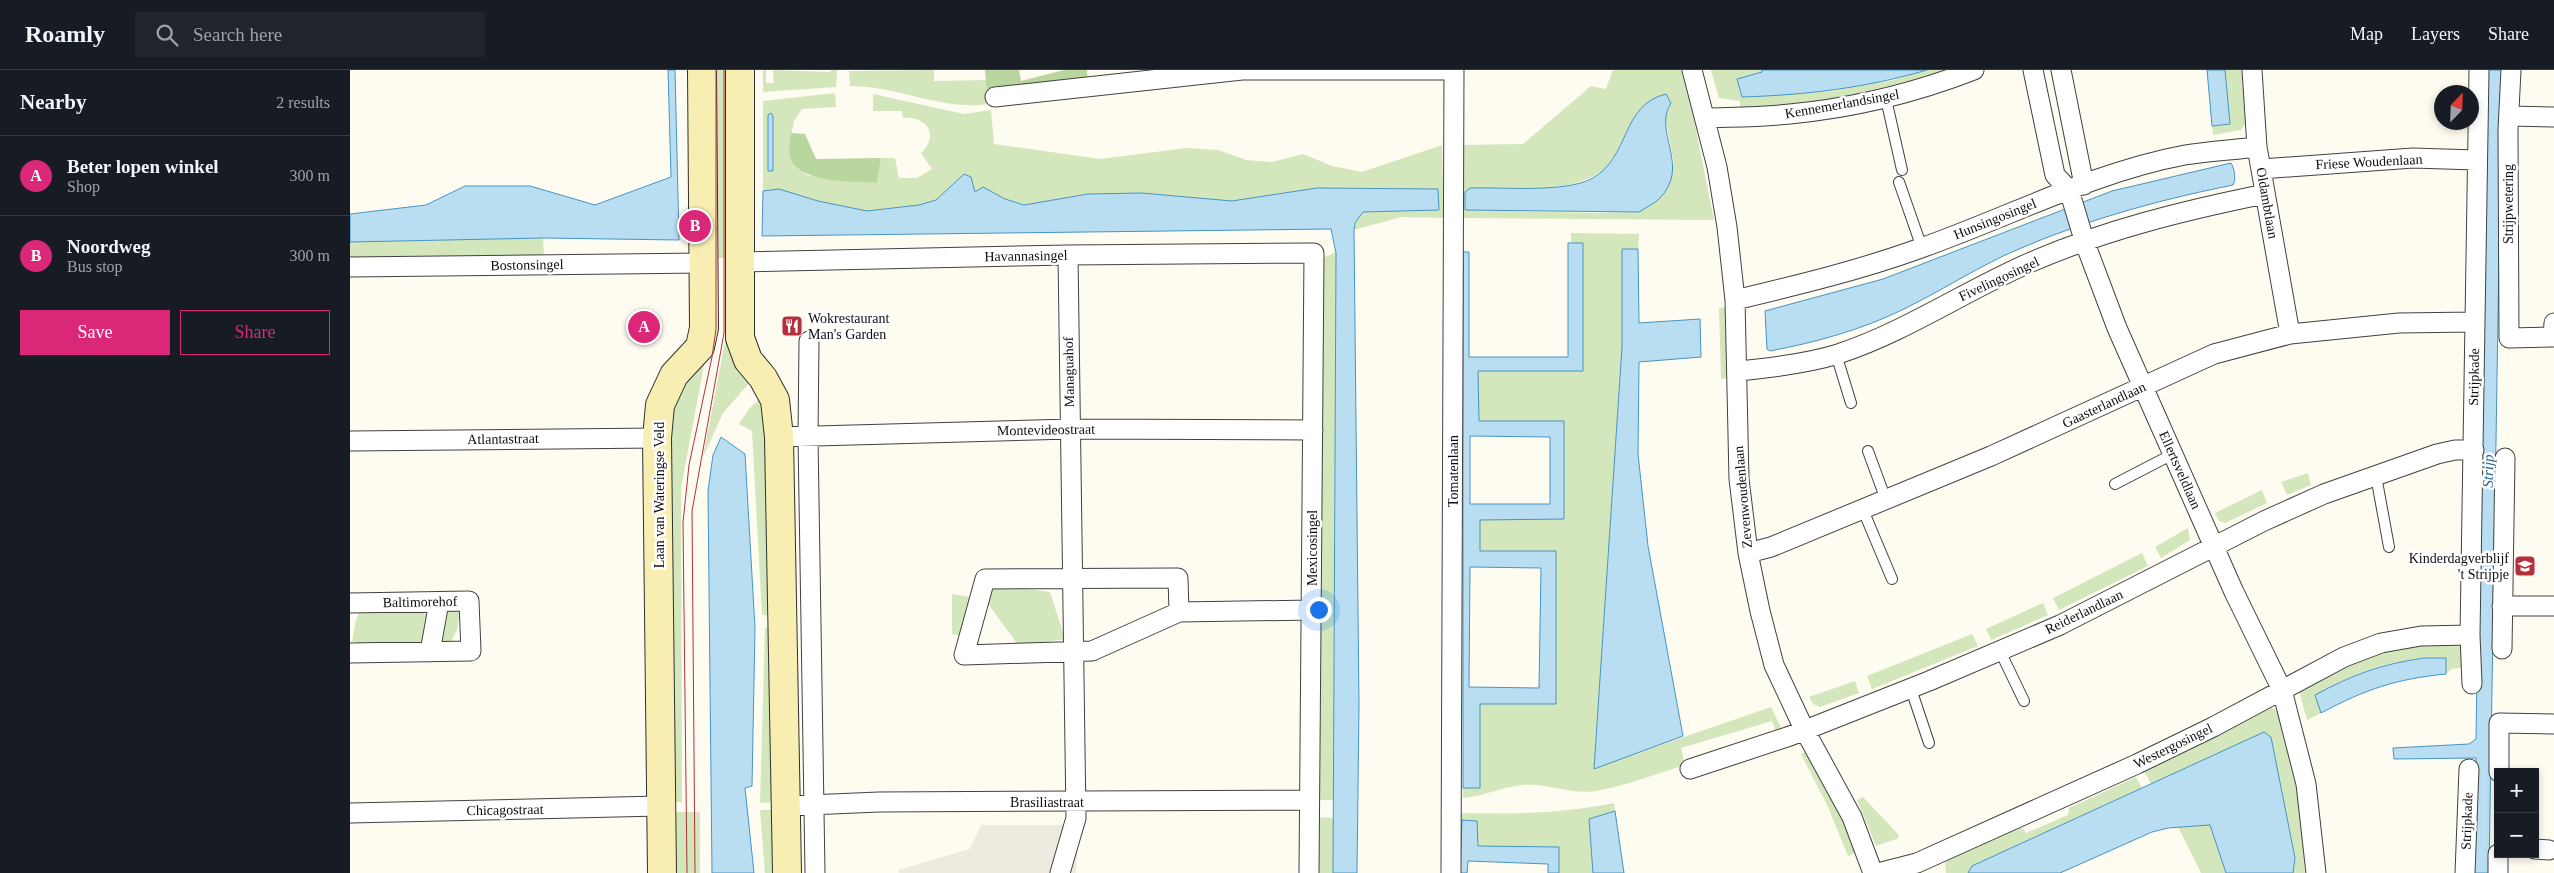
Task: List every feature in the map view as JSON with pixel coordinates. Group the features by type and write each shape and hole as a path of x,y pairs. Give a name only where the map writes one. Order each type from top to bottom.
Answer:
{"street":[{"name":"Laan van Wateringse Veld","path":"662,873 657,438 660,405 674,376 700,347 704,328 702,70"},
{"path":"740,70 740,338 748,360 763,378 775,400 779,437 787,873"},
{"path":"994,97 1158,74 1242,70 1454,70"},
{"name":"Tomatenlaan","path":"1451,873 1454,70"},
{"name":"Zevenwoudenlaan","path":"1692,70 1706,118 1721,187 1735,300 1738,479 1748,553 1760,611 1774,665 1804,730 1852,817 1873,873"},
{"name":"Kennemerlandsingel","path":"1706,118 1790,114 1886,99 1936,85 1974,70"},
{"name":"Ellertsveldlaan","path":"2033,70 2055,175 2076,193 2083,234 2117,328 2234,592 2282,690 2306,784 2316,873"},
{"path":"2061,70 2076,193"},
{"name":"Oldambtlaan","path":"2252,70 2257,147 2290,334"},
{"name":"Strijpkade","path":"2472,684 2470,635 2474,450 2476,160 2479,70"},
{"name":"Strijpwetering","path":"2511,70 2508,139 2509,338 2553,328"},
{"path":"2510,116 2554,117"},
{"name":"Hunsingosingel","path":"1735,300 1848,273 2185,156 2257,147"},
{"name":"Friese Woudenlaan","path":"2261,169 2413,158 2476,160"},
{"name":"Fivelingosingel","path":"1737,371 1774,367 1836,354 1872,340 2029,263 2083,234 2265,194"},
{"name":"Havannasingel","path":"739,262 1068,255 1314,253"},
{"name":"Mexicosingel","path":"1309,873 1314,253"},
{"name":"Managuahof","path":"1060,873 1076,818 1074,803 1068,255"},
{"name":"Bostonsingel","path":"350,267 703,262"},
{"name":"Gaasterlandlaan","path":"1748,553 1771,547 1991,456 2214,354 2290,334 2399,324 2475,322"},
{"path":"809,341 808,437 815,873"},
{"name":"Montevideostraat","path":"779,437 1070,429 1313,430"},
{"name":"Atlantastraat","path":"350,441 657,438"},
{"name":"Reiderlandlaan","path":"1690,769 1804,730 1911,689 2060,625 2273,517 2324,494 2437,454 2456,450 2474,450"},
{"path":"2502,649 2505,458"},
{"path":"1179,612 1178,578 985,579 964,655 1092,651 1179,612 1312,610"},
{"path":"430,652 439,602"},
{"name":"Baltimorehof","path":"350,603 470,602 471,651 350,653"},
{"path":"2502,606 2554,606"},
{"name":"Westergosingel","path":"1878,873 1919,868 2213,727 2344,657 2381,643 2421,636 2470,635"},
{"path":"2499,768 2499,723 2554,724"},
{"name":"Strijpkade","path":"2465,873 2469,769"},
{"name":"Brasiliastraat","path":"785,806 879,802 1074,803 1167,800 1309,800"},
{"name":"Chicagostraat","path":"350,813 660,806"},
{"path":"2498,858 2498,873"}],"lane":[{"path":"1886,99 1902,170"},
{"path":"1899,182 1922,248"},
{"path":"1836,354 1851,403"},
{"path":"1868,451 1886,500"},
{"path":"2115,484 2173,454"},
{"path":"2376,476 2390,547"},
{"path":"1863,510 1892,579"},
{"path":"2000,651 2024,702"},
{"path":"1911,689 1929,742"}],"green space":[{"path":"710,70 730,70 729,258 712,258"},
{"path":"763,70 766,70 766,83 774,83 773,70 830,72 831,70 837,70 836,87 763,92"},
{"path":"934,70 934,81 986,80 987,93 995,103 958,105 887,90 850,86 849,71"},
{"path":"985,70 1019,70 1021,81 1064,70 1087,70 1088,82 987,93"},
{"path":"1613,70 1681,70 1693,115 1714,220 1459,218 1463,145 1523,144 1591,86 1606,89","holes":["1671,103 1665,118 1674,163 1639,212 1594,213 1465,210 1470,188 1522,189 1558,187 1590,178 1608,165 1627,134"]},
{"path":"1711,70 1762,70 1762,72 1737,79 1742,97 1832,91 1894,80 1927,70 1956,70 1883,92 1808,105 1740,108 1740,101 1719,98"},
{"path":"2225,70 2241,70 2246,123 2241,130 2213,135 2212,126 2230,124"},
{"path":"835,93 836,107 802,109 794,121 789,147 796,167 807,175 877,183 881,158 895,158 899,178 917,178 932,169 921,153 930,140 928,128 919,120 903,118 902,111 873,111 873,94 964,114 991,110 994,144 1100,159 1187,148 1218,150 1246,160 1272,162 1303,154 1332,166 1362,172 1442,145 1444,218 1401,217 1354,230 1355,223 1363,212 1439,210 1438,189 1317,188 1232,201 1142,193 1088,194 1024,205 1005,199 983,187 964,201 953,184 936,200 919,205 867,211 767,190 763,191 763,101"},
{"path":"791,133 805,134 816,159 881,158 877,183 828,179 815,177 804,172 795,166 790,157"},
{"path":"1571,233 1639,234 1638,249 1622,249 1622,347 1594,768 1771,707 1783,732 1777,734 1772,721 1681,748 1685,765 1607,789 1587,792 1523,785 1463,798 1463,788 1480,788 1480,704 1556,704 1556,551 1480,551 1480,519 1564,519 1564,421 1478,421 1478,371 1583,371 1582,243 1571,243"},
{"path":"543,238 544,256 350,259 350,242"},
{"path":"1336,252 1333,800 1319,800 1321,259"},
{"path":"1726,307 1729,378 1721,379 1719,308"},
{"path":"727,332 752,380 723,413 703,457"},
{"path":"707,349 681,488 682,802 669,802 669,398"},
{"path":"766,392 774,616 762,615 752,431 739,424 749,409"},
{"path":"2308,473 2311,485 2287,495 2281,482"},
{"path":"2262,490 2267,503 2225,523 2219,521 2215,513"},
{"path":"2188,528 2190,540 2161,558 2155,547"},
{"path":"2142,553 2148,566 2059,610 2053,598"},
{"path":"993,585 1050,592 1065,639 1019,646 986,601"},
{"path":"952,594 971,597 963,637 952,634"},
{"path":"2043,603 2048,615 1991,640 1986,629"},
{"path":"362,606 409,609 429,615 421,647 377,648 352,641 356,620"},
{"path":"445,609 460,613 457,630 450,643 435,640"},
{"path":"775,625 777,802 760,803 765,628"},
{"path":"1972,634 1978,646 1872,689 1867,676"},
{"path":"2409,644 2456,644 2462,648 2466,667 2451,669 2446,674 2446,658 2428,658 2394,663 2362,672 2315,695 2321,713 2307,720 2299,691 2346,663"},
{"path":"1855,681 1859,693 1820,707 1813,704 1809,697"},
{"path":"2267,708 2273,708 2281,714 2299,792 2305,873 2293,873 2295,858 2264,733 2151,784 2144,771"},
{"path":"1808,750 1838,809 1855,853 1848,856 1828,807 1801,754"},
{"path":"2136,777 2142,788 1972,866 1968,873 1946,873 1945,863 1951,857 2021,827 2026,833 2068,815 2069,808"},
{"path":"1863,797 1898,834 1899,838 1876,846 1857,800"},
{"path":"1614,803 1615,811 1589,819 1593,873 1559,873 1558,847 1476,846 1462,820 1460,873 1458,813 1536,812 1594,807"},
{"path":"760,810 777,810 778,873 765,873"},
{"path":"668,812 700,812 700,873 669,873"},
{"path":"1318,817 1333,818 1333,873 1318,873"},
{"path":"2210,825 2226,873 2201,873 2178,827"}],"shaded area":[{"path":"981,825 1079,825 1076,873 899,873 898,870 970,849"}],"water":[{"path":"668,70 675,70 679,240 543,238 350,242 350,214 426,205 465,186 530,186 595,205 671,177"},
{"path":"1762,70 1927,70 1881,82 1835,90 1742,97 1737,79 1762,72"},
{"path":"2207,70 2225,70 2230,124 2212,126"},
{"name":"Strijp","path":"2486,70 2502,70 2489,873 2474,873 2476,758 2394,759 2393,748 2469,744 2476,739"},
{"path":"1666,94 1671,103 1666,114 1666,126 1672,174 1668,187 1659,199 1639,212 1465,210 1465,192 1470,188 1549,188 1591,179 1604,170 1613,158 1640,109 1651,100"},
{"path":"771,113 773,116 773,171 768,171 768,115"},
{"path":"2231,163 2235,174 2233,185 2173,198 2086,223 2001,257 1916,303 1872,323 1805,344 1770,351 1767,349 1765,311 1883,279 2112,191"},
{"path":"964,174 971,177 975,192 983,187 1005,199 1024,205 1088,194 1142,193 1232,201 1317,188 1438,189 1439,210 1363,212 1355,223 1354,230 1359,705 1357,873 1333,873 1336,253 1331,229 762,236 763,191 779,189 818,201 867,211 919,205 936,200"},
{"path":"1568,243 1583,243 1583,371 1478,371 1479,421 1564,421 1564,519 1480,520 1480,551 1556,551 1556,704 1480,704 1480,788 1463,788 1463,252 1469,252 1469,357 1568,357","holes":["1470,436 1550,437 1550,504 1470,504","1470,567 1541,568 1539,688 1469,687"]},
{"path":"1622,249 1638,249 1639,323 1700,319 1701,357 1639,362 1638,454 1648,546 1683,736 1594,769 1622,347"},
{"path":"721,437 745,454 755,628 752,786 745,788 754,873 712,873 708,491 713,455"},
{"path":"2424,658 2446,658 2446,674 2382,686 2352,697 2321,713 2315,695 2367,671"},
{"path":"2264,732 2271,737 2295,858 2293,873 2226,873 2210,825 2168,828 2152,832 2060,873 1968,873 1972,866"},
{"path":"1615,811 1624,873 1593,873 1589,819"},
{"path":"1462,820 1477,821 1478,846 1559,847 1559,873 1548,873 1548,864 1468,861 1467,873 1460,873"}],"tram line":[{"path":"687,873 683,522 689,465 712,357 716,329 716,70"},
{"path":"695,873 692,511 724,333 724,70"}],"place":[{"name":"Noordweg","path":"695,226"},
{"name":"Wokrestaurant Man's Garden","path":"792,326"},
{"name":"Beter lopen winkel","path":"644,327"},
{"name":"Kinderdagverblijf 't Strijpje","path":"2525,566"}]}
